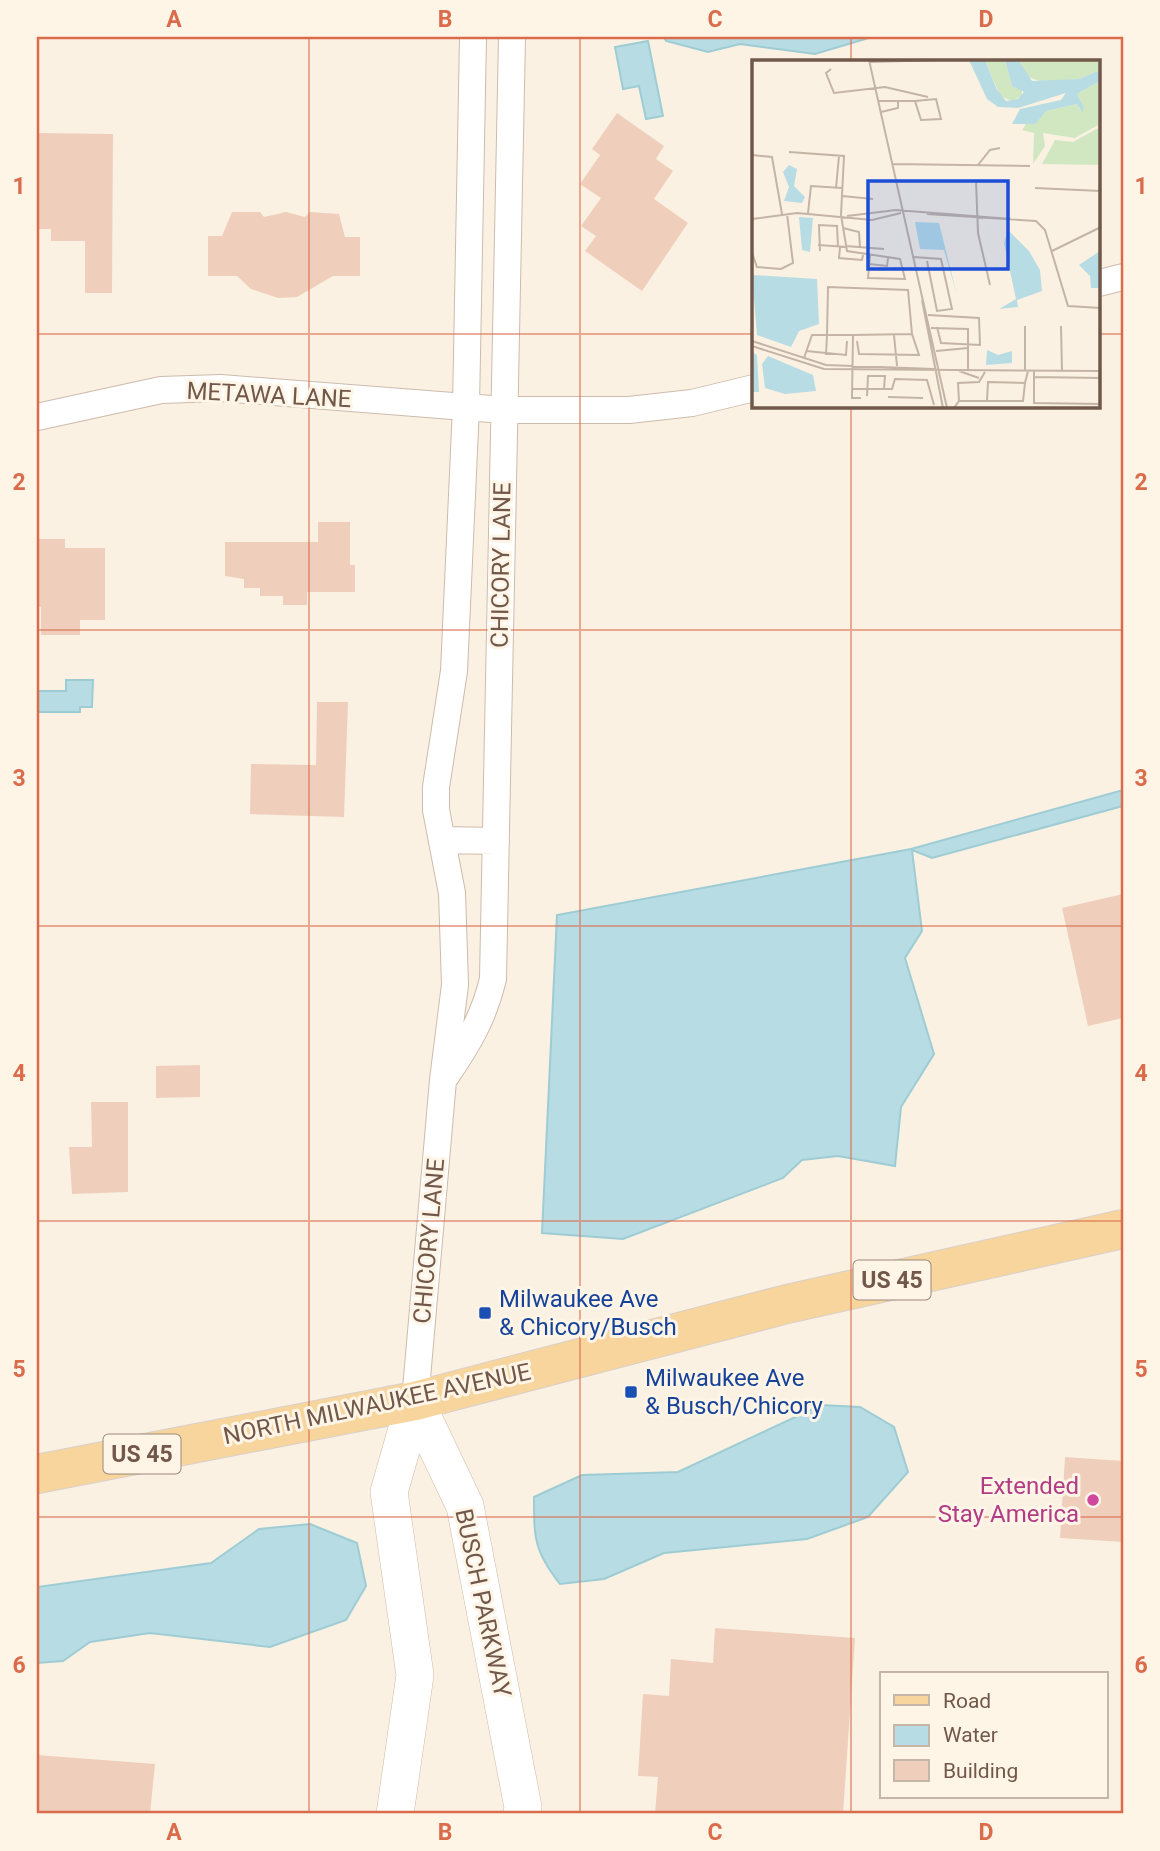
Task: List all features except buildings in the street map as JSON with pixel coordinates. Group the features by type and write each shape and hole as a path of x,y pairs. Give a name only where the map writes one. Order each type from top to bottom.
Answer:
{"main road":[{"name":"NORTH MILWAUKEE AVENUE","path":"37,1474 415,1401 779,1306 1123,1229"}],"street":[{"name":"CHICORY LANE","path":"415,1401 443,1080 455,985 452,893 436,810 436,787 454,671 466,407 473,37"},
{"name":"CHICORY LANE","path":"443,1080 473,1037 487,1004 493,979 512,37"},
{"path":"1100,283 1123,277"},
{"name":"METAWA LANE","path":"37,417 161,390 221,388 504,410 629,410 692,402 752,388"},
{"path":"443,840 496,841"},
{"path":"395,1814 415,1675 388,1492 415,1401"},
{"name":"BUSCH PARKWAY","path":"415,1401 465,1507 522,1814"}],"water":[{"path":"664,37 872,37 815,54 740,44 708,52 666,41"},
{"path":"648,41 663,116 646,119 639,86 623,89 615,47"},
{"path":"66,680 93,680 92,707 80,707 80,712 37,712 37,691 66,691"},
{"path":"1123,790 1123,806 932,858 912,850 922,931 905,958 934,1054 901,1107 895,1166 838,1156 802,1160 783,1178 623,1239 542,1233 557,915 911,849"},
{"path":"821,1405 860,1407 894,1427 908,1472 868,1517 807,1539 664,1553 604,1579 560,1584 540,1553 535,1534 534,1497 582,1475 678,1472"},
{"path":"310,1524 357,1543 366,1586 346,1620 270,1647 150,1633 90,1642 63,1661 37,1663 37,1587 211,1563 259,1529"}],"place":[{"name":"Milwaukee Ave & Chicory/Busch","path":"485,1313"},
{"name":"Milwaukee Ave & Busch/Chicory","path":"631,1392"},
{"name":"Extended Stay America","path":"1093,1500"}]}
